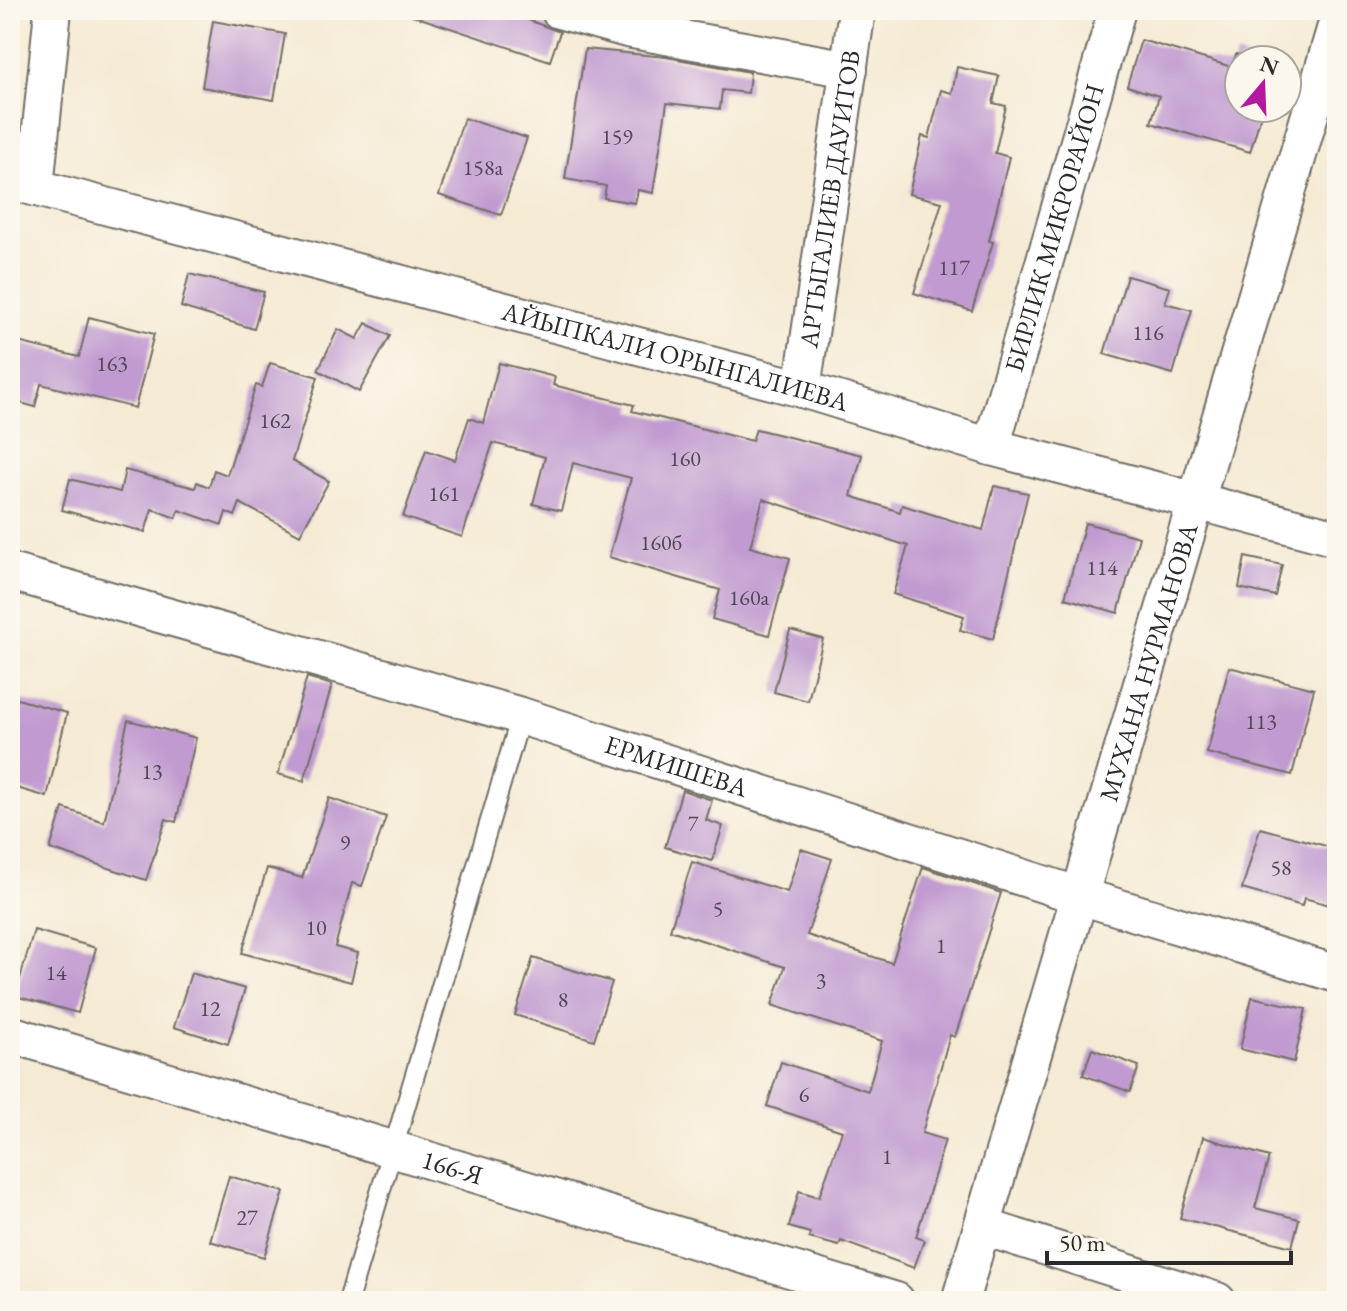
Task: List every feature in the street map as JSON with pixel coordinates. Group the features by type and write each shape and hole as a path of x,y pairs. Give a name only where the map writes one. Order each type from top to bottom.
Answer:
{"street":[{"path":"23,184 53,10"},
{"path":"559,10 627,29 849,69"},
{"name":"АРТЫГАЛИЕВ ДАУИТОВ","path":"802,389 857,10"},
{"name":"БИРЛИК МИКРОРАЙОН","path":"991,447 1117,10"},
{"name":"МУХАНА НУРМАНОВА","path":"960,1301 984,1227 1077,895 1337,23"},
{"name":"АЙЫПКАЛИ ОРЫНГАЛИЕВА","path":"23,184 802,389 991,447 1337,538"},
{"name":"ЕРМИШЕВА","path":"10,572 521,716 1077,895 1337,974"},
{"name":"166-Я","path":"10,1034 896,1301"},
{"path":"984,1227 1217,1301"}],"lane":[{"path":"348,1301 521,716"}],"building":[{"path":"411,10 502,10 560,32 550,61 411,15"},
{"path":"213,21 285,34 274,100 202,87"},
{"path":"1141,40 1223,64 1223,124 1258,124 1250,152 1151,123 1159,96 1127,86"},
{"path":"585,49 666,57 750,72 748,93 722,90 720,109 667,103 653,193 638,190 635,203 604,198 606,186 565,179"},
{"path":"957,67 999,76 993,103 1006,106 995,153 1009,157 989,241 993,242 972,311 914,293 942,202 909,194 922,136 929,138 941,90 952,93"},
{"path":"464,118 527,138 501,215 439,195"},
{"path":"189,274 264,292 254,329 181,307"},
{"path":"1127,276 1170,288 1165,303 1192,310 1173,374 1104,354"},
{"path":"89,317 154,334 135,408 41,384 35,407 10,400 10,340 79,357"},
{"path":"366,323 390,336 359,392 318,370 338,329 357,339"},
{"path":"270,363 318,377 292,461 329,481 300,535 240,503 235,516 226,512 222,525 179,510 176,518 152,509 145,532 62,510 70,479 120,492 125,470 195,488 197,482 209,487 214,470 227,475 256,385 262,387"},
{"path":"499,363 555,377 553,385 634,405 632,411 752,441 756,429 862,455 851,496 900,512 902,505 983,530 994,486 1028,493 993,639 960,630 964,616 893,594 908,546 763,499 750,547 790,558 769,635 712,619 720,590 609,557 631,478 573,463 561,511 533,504 545,457 493,443 462,537 403,517 426,450 455,460 469,418 483,423"},
{"path":"1085,523 1139,537 1118,613 1065,598"},
{"path":"1245,557 1282,565 1275,596 1239,588"},
{"path":"790,630 823,639 808,701 774,692"},
{"path":"1229,667 1314,689 1292,775 1207,753"},
{"path":"307,677 332,685 304,781 278,774"},
{"path":"10,697 67,713 47,797 10,786"},
{"path":"128,720 196,738 176,822 166,819 146,880 50,849 63,808 104,822"},
{"path":"682,790 712,800 706,820 723,826 712,861 665,847"},
{"path":"329,798 386,817 362,886 352,883 335,947 358,953 351,982 242,953 267,868 302,878"},
{"path":"1260,828 1337,849 1337,907 1304,898 1302,906 1242,889"},
{"path":"801,849 832,859 807,935 892,963 923,867 1001,893 955,1037 950,1035 922,1133 945,1140 916,1237 924,1240 914,1268 841,1241 839,1246 809,1238 810,1233 789,1227 799,1191 819,1197 842,1131 767,1106 781,1062 868,1091 882,1041 772,1005 785,967 670,930 692,862 787,892"},
{"path":"34,930 96,948 78,1013 15,996"},
{"path":"533,958 612,982 594,1040 515,1015"},
{"path":"191,973 245,989 228,1044 174,1027"},
{"path":"1252,997 1306,1009 1294,1062 1240,1049"},
{"path":"1092,1049 1139,1066 1130,1092 1083,1075"},
{"path":"1203,1137 1269,1157 1255,1208 1299,1219 1292,1247 1180,1218"},
{"path":"229,1176 284,1192 264,1257 210,1241"}]}
